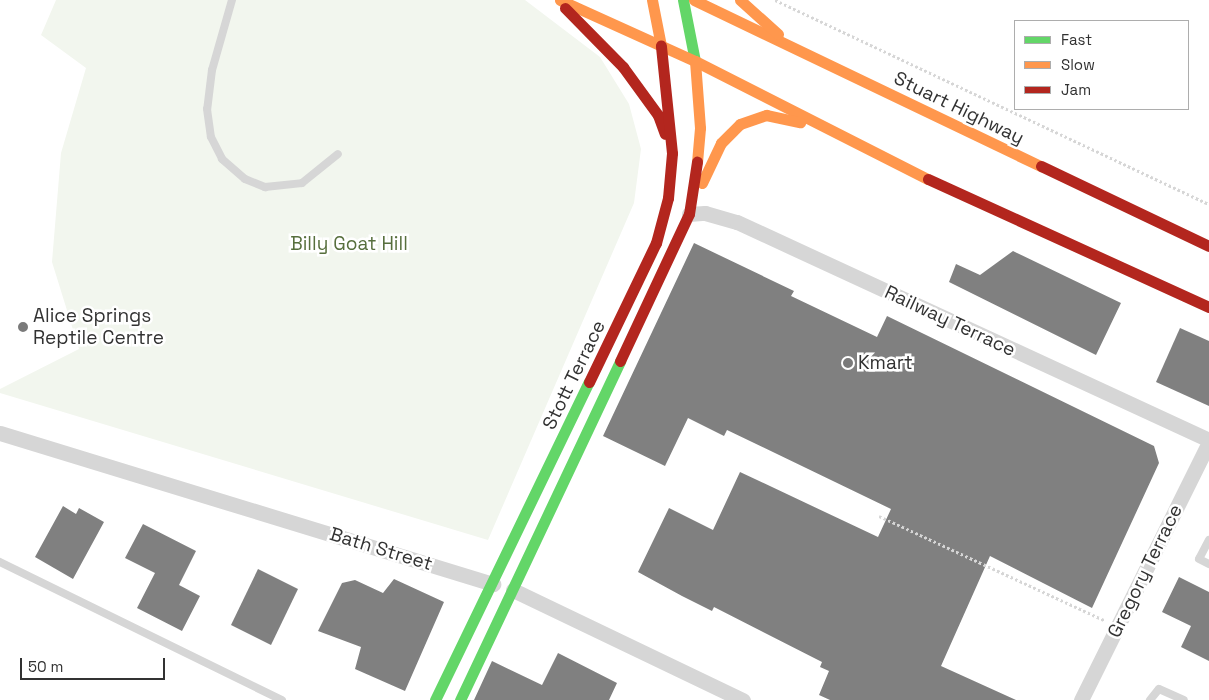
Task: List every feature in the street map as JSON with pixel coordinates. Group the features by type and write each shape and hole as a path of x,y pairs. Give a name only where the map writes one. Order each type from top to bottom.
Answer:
{"main road":[{"path":"556,0 584,24 642,91 658,115 672,153"},
{"path":"560,0 695,61 932,181 1209,307"},
{"name":"Stott Terrace","path":"435,700 645,270 668,198 672,153 661,46 652,0"},
{"name":"Stott Terrace","path":"460,700 689,214 696,178 700,128 695,61 683,0"},
{"name":"Stuart Highway","path":"694,0 1209,246"},
{"path":"740,0 770,28 800,50"},
{"path":"689,214 710,163 721,143 740,124 766,115 841,134"},
{"name":"Bath Street","path":"493,584 513,590"}],"street":[{"name":"Railway Terrace","path":"689,214 705,213 737,222 1209,441"},
{"name":"Bath Street","path":"2,434 493,584"},
{"name":"Gregory Terrace","path":"1081,700 1209,441"},
{"name":"Bath Street","path":"513,590 743,700"}],"lane":[{"path":"232,0 212,70 208,109 210,137 222,159 245,179 265,187 302,183 338,154"},
{"path":"1209,540 1199,559 1209,564"},
{"path":"0,562 282,700"},
{"path":"1150,700 1159,689 1184,700"}],"path":[{"path":"775,0 1209,204"},
{"path":"879,516 1118,626"}],"green space":[{"name":"Billy Goat Hill","path":"56,0 525,0 600,57 629,104 641,149 634,203 488,540 0,393 0,389 79,349 52,262 61,153 86,68 41,35"}],"building":[{"path":"694,243 794,291 791,296 877,337 887,316 1154,446 1159,463 1092,608 990,556 941,666 1016,700 830,700 819,695 829,671 820,667 822,662 714,607 712,611 638,572 669,508 713,530 740,472 878,537 891,509 727,430 724,436 688,418 665,466 603,436"},
{"path":"1013,251 1121,303 1096,355 949,282 956,264 980,275"},
{"path":"1180,328 1209,341 1209,406 1156,382"},
{"path":"63,506 76,514 79,508 104,522 73,579 35,557"},
{"path":"143,524 196,551 179,585 200,596 182,631 137,608 155,573 125,558"},
{"path":"258,569 298,589 271,645 231,625"},
{"path":"1179,577 1209,592 1209,661 1181,647 1191,626 1162,612"},
{"path":"394,579 444,602 405,691 355,669 361,647 318,631 342,583 355,580 383,593"},
{"path":"558,653 617,683 609,700 474,700 492,661 542,685"}],"traffic: fast":[{"path":"683,0 695,61"},
{"path":"460,700 620,361"},
{"path":"435,700 589,382"}],"traffic: slow":[{"path":"560,0 695,61 928,179"},
{"path":"652,0 661,46"},
{"path":"694,0 1041,166"},
{"path":"740,0 778,34"},
{"path":"695,61 700,128 697,162"},
{"path":"702,183 721,143 740,124 766,115 800,122"}],"traffic: jam":[{"path":"565,8 623,67 658,115 665,134"},
{"path":"589,382 656,243 668,198 672,153 661,46"},
{"path":"620,361 689,214 697,162"},
{"path":"1041,166 1209,246"},
{"path":"928,179 1209,307"}],"place":[{"name":"Alice Springs Reptile Centre","path":"23,327"},
{"name":"Kmart","path":"848,363"}]}
